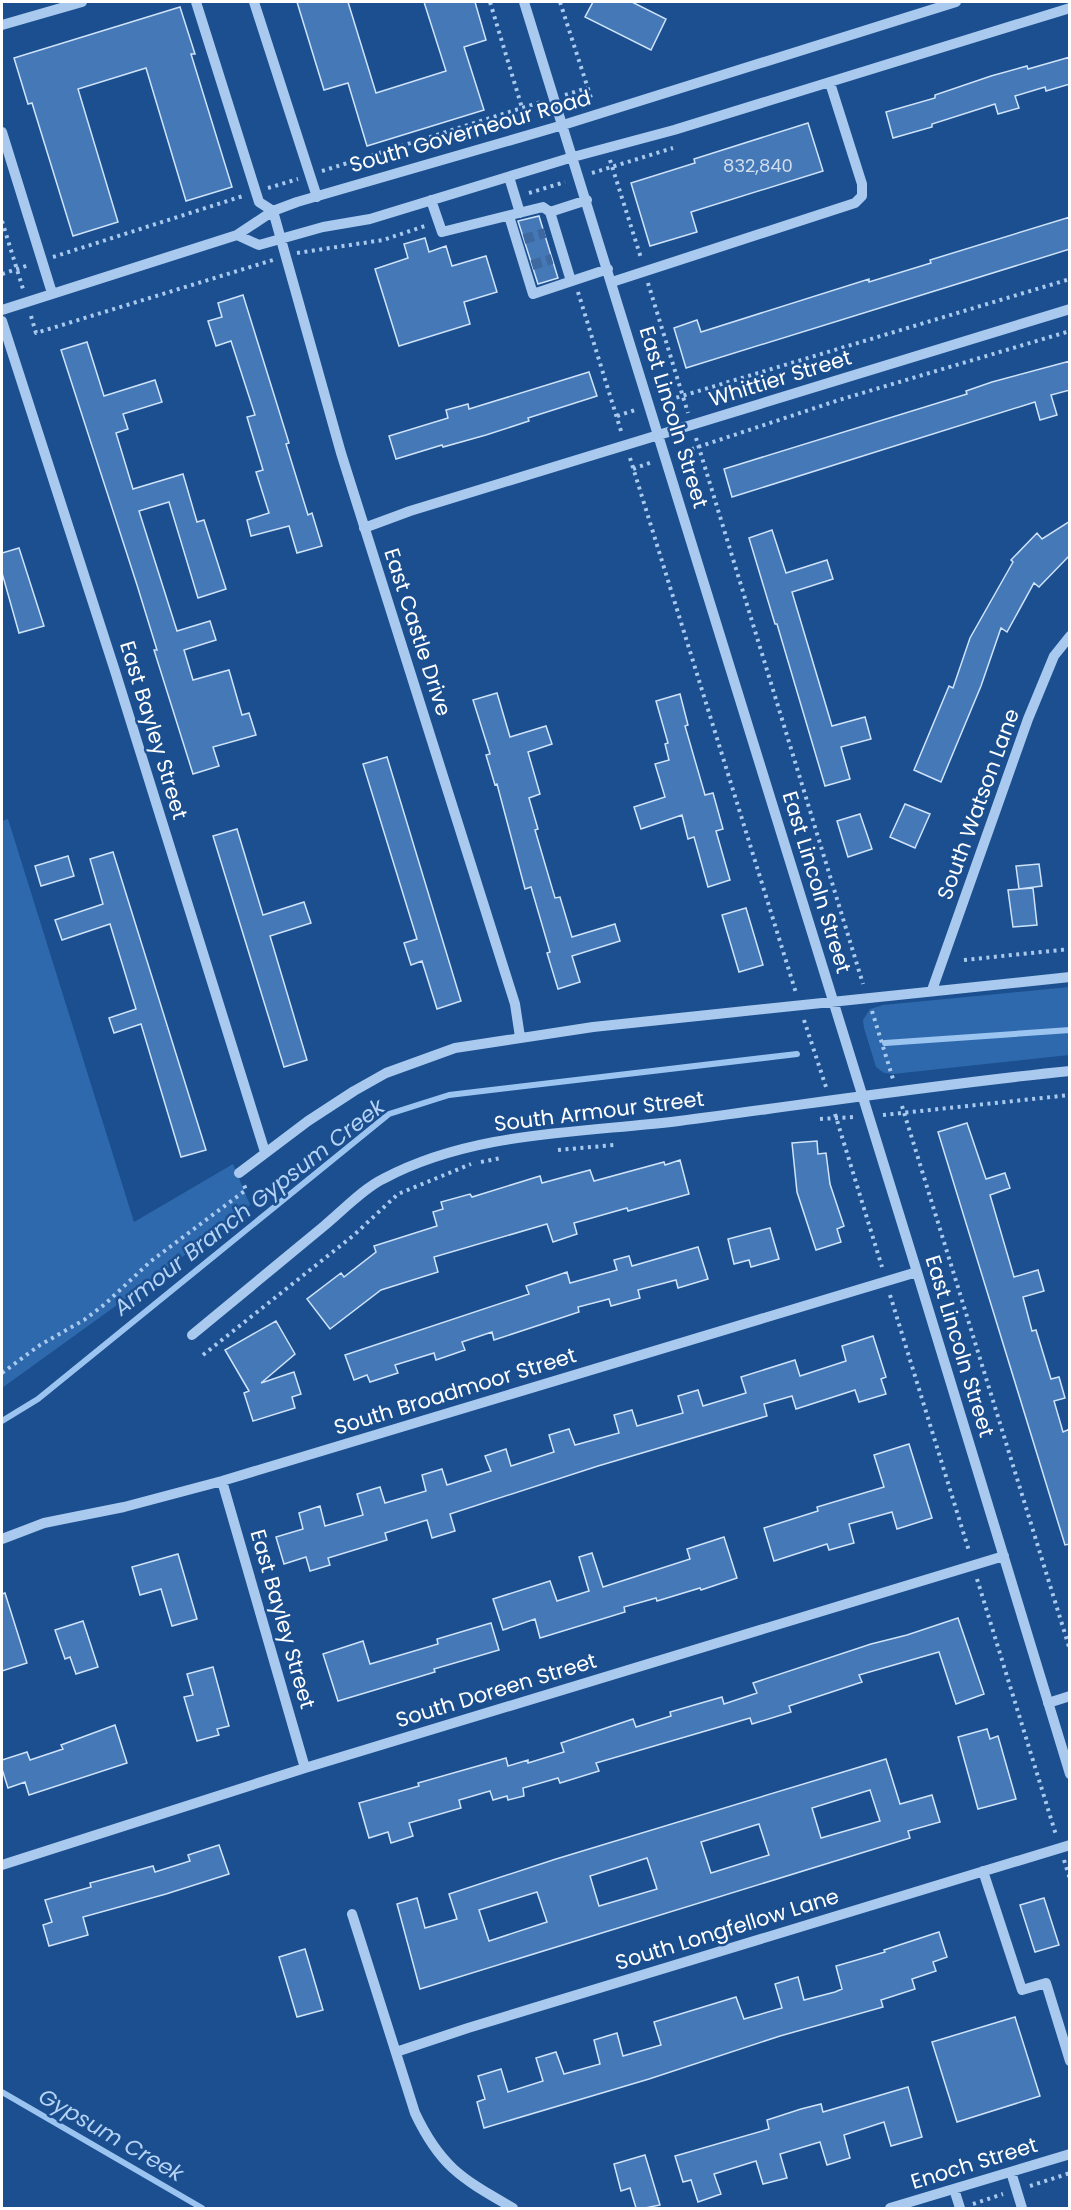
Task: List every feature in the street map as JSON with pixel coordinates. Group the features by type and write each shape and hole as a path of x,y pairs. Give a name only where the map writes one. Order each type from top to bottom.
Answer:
{"street":[{"path":"2,25 82,2"},
{"path":"196,2 259,202 273,211"},
{"path":"254,2 317,196"},
{"name":"East Lincoln Street","path":"525,2 1070,1774"},
{"name":"South Governeour Road","path":"2,310 237,235 273,211 317,196 596,114 956,2"},
{"path":"237,235 259,245 323,227 370,219 573,157 674,130 830,83 1070,8"},
{"path":"612,282 855,203 862,196 862,184 830,83"},
{"path":"2,132 52,293"},
{"path":"509,177 533,294 608,269"},
{"path":"431,200 442,232 543,207 552,211 586,200"},
{"name":"East Castle Drive","path":"273,211 364,528 515,1004 520,1037"},
{"path":"552,211 550,231 558,257 573,280"},
{"name":"Whittier Street","path":"364,528 410,511 1070,309"},
{"name":"East Bayley Street","path":"2,321 115,671 265,1152"},
{"name":"South Watson Lane","path":"932,990 1028,719 1054,656 1070,636"},
{"path":"239,1173 308,1121 354,1091 386,1073 455,1048 520,1037 867,997 1070,977"},
{"name":"South Armour Street","path":"192,1335 380,1180 419,1162 459,1150 520,1138 663,1123 967,1082 1070,1071"},
{"name":"South Broadmoor Street","path":"2,1539 44,1523 124,1507 222,1481 917,1272"},
{"name":"East Bayley Street","path":"222,1481 305,1768"},
{"name":"South Doreen Street","path":"2,1865 305,1768 1004,1556"},
{"path":"1048,1703 1070,1696"},
{"name":"South Longfellow Lane","path":"396,2052 1065,1846"},
{"path":"983,1871 1022,1990 1046,1983 1070,2061"},
{"path":"352,1914 415,2113 424,2133 436,2151 466,2181 513,2208"},
{"name":"Enoch Street","path":"890,2208 1070,2154"},
{"path":"1011,2172 1022,2208"},
{"path":"954,2189 960,2208"}],"path":[{"path":"490,2 530,134"},
{"path":"560,2 596,114"},
{"path":"606,148 1070,1650"},
{"path":"540,167 552,211"},
{"path":"617,416 1070,279"},
{"path":"573,280 831,1101 973,1565 1065,1846 1070,1879"},
{"path":"633,469 839,400 1070,331"},
{"path":"964,960 1070,949"},
{"path":"816,1119 904,1114 1070,1095"},
{"path":"556,1150 625,1143"},
{"path":"203,1355 354,1235 398,1194 470,1165 511,1156"},
{"path":"2,1372 40,1345 84,1320 105,1304 151,1261 246,1190 239,1173"}],"shaded area":[{"path":"8,819 134,1222 233,1164 250,1205 160,1274 2,1388 2,821"},
{"path":"1069,987 1069,1055 893,1074 884,1073 876,1067 864,1028 863,1020 870,1009 883,1005"}],"building":[{"path":"297,2 348,2 376,93 446,71 424,2 475,2 486,40 464,47 484,110 367,146 348,83 324,90"},
{"path":"593,2 632,2 666,19 651,50 585,17"},
{"path":"180,7 195,54 191,54 232,187 186,201 146,68 78,89 118,222 73,236 32,103 28,104 14,58"},
{"path":"1070,57 1070,84 1046,91 1045,87 1015,96 1019,108 998,114 995,104 932,124 932,127 893,138 886,112 935,98 935,95 991,76 1027,66 1028,69"},
{"path":"808,123 823,171 691,212 697,232 650,246 631,183 695,163 694,159"},
{"path":"539,216 558,278 538,284 518,221"},
{"path":"1070,217 1070,249 686,368 674,328 697,320 701,332 869,279 869,282 931,263 930,260"},
{"path":"425,238 429,252 446,246 452,266 486,256 497,292 464,302 470,324 399,346 375,269 408,258 404,244"},
{"path":"243,295 289,443 286,444 308,515 312,513 322,546 297,553 289,526 251,536 247,520 269,513 256,472 263,470 247,417 255,415 231,341 216,346 208,321 222,317 218,303"},
{"path":"87,342 104,396 155,380 162,402 123,414 128,429 116,433 133,489 183,474 197,522 204,520 226,589 198,598 169,502 139,511 177,631 210,621 216,640 184,650 193,680 229,670 242,715 249,713 256,735 213,747 219,766 193,774 154,650 157,650 137,585 61,350"},
{"path":"1070,361 1070,390 1051,395 1057,415 1040,420 1035,402 732,497 724,469 967,394 966,391 992,382"},
{"path":"589,372 597,396 528,418 529,421 486,435 396,459 389,436 448,418 446,410 468,404 469,409"},
{"path":"1070,521 1070,555 1039,587 1034,583 1007,632 1001,628 981,686 941,782 914,770 949,686 953,688 970,638 1013,562 1011,560 1037,533 1042,539"},
{"path":"772,530 786,573 827,560 833,579 792,592 832,726 865,717 871,739 841,747 850,779 825,786 749,538"},
{"path":"19,548 44,626 19,633 2,573 2,553"},
{"path":"497,693 510,737 546,726 552,744 528,752 540,794 529,798 538,829 535,830 555,898 560,897 572,937 615,924 620,941 572,956 580,982 558,989 531,887 525,889 497,784 495,785 486,755 490,754 473,700"},
{"path":"680,694 688,725 685,726 705,795 713,793 723,829 716,831 730,880 708,887 694,837 688,839 682,815 641,829 634,807 665,797 655,764 669,760 665,744 668,743 656,701"},
{"path":"387,757 461,1001 437,1009 422,961 411,965 404,943 417,939 363,764"},
{"path":"905,804 930,814 915,848 890,837"},
{"path":"860,814 872,849 848,857 837,821"},
{"path":"237,829 263,915 304,902 311,923 270,936 307,1060 284,1067 213,836"},
{"path":"113,852 206,1150 181,1157 141,1024 114,1033 109,1018 136,1009 110,924 62,940 55,920 103,904 90,859"},
{"path":"68,856 74,876 41,886 35,866"},
{"path":"1039,864 1042,886 1019,889 1016,866"},
{"path":"1033,888 1037,925 1013,927 1008,890"},
{"path":"746,908 763,965 739,972 722,915"},
{"path":"967,1123 986,1179 1005,1173 1010,1188 990,1195 1014,1277 1038,1270 1044,1291 1023,1297 1032,1331 1036,1330 1051,1379 1059,1377 1065,1398 1054,1401 1063,1432 1070,1429 1070,1544 1065,1545 938,1132"},
{"path":"817,1141 818,1154 826,1153 830,1184 844,1226 837,1229 841,1242 816,1250 797,1192 792,1143"},
{"path":"680,1160 689,1194 574,1223 577,1234 553,1242 547,1224 434,1257 438,1272 381,1290 330,1329 307,1299 341,1273 344,1277 376,1252 374,1246 437,1226 433,1212 443,1209 441,1202 470,1194 472,1197 540,1176 542,1183 590,1170 594,1181 664,1162 665,1165"},
{"path":"770,1228 779,1259 751,1267 749,1260 734,1264 728,1239"},
{"path":"698,1247 708,1279 678,1288 676,1280 638,1290 640,1298 611,1306 609,1299 578,1307 579,1312 494,1340 492,1332 462,1342 465,1350 436,1360 434,1353 395,1365 398,1373 370,1382 367,1375 354,1380 345,1355 529,1294 526,1286 567,1272 570,1283 617,1270 614,1260 629,1256 632,1266"},
{"path":"276,1321 295,1354 261,1383 294,1372 301,1394 292,1397 295,1408 253,1421 244,1393 249,1391 225,1350"},
{"path":"873,1336 886,1377 881,1379 886,1394 859,1402 855,1390 796,1409 792,1396 764,1404 767,1416 598,1466 450,1514 455,1531 432,1538 427,1520 385,1533 387,1540 328,1558 330,1565 310,1571 306,1557 284,1564 276,1537 303,1529 299,1513 320,1506 325,1526 363,1515 357,1494 380,1487 385,1503 426,1491 422,1475 442,1469 447,1485 491,1471 485,1456 506,1449 511,1466 554,1452 549,1435 569,1429 575,1445 619,1433 614,1415 632,1410 637,1426 683,1413 678,1396 698,1390 703,1406 746,1393 741,1377 795,1360 800,1376 846,1361 842,1346"},
{"path":"909,1444 932,1518 897,1529 892,1512 849,1524 854,1543 829,1550 827,1544 774,1561 764,1528 818,1511 817,1507 884,1487 874,1455"},
{"path":"724,1537 737,1578 701,1590 700,1588 657,1601 656,1598 624,1607 625,1612 540,1638 535,1619 503,1630 493,1599 550,1581 557,1601 589,1591 579,1557 592,1553 603,1587 690,1559 687,1549"},
{"path":"178,1554 197,1619 172,1626 161,1589 140,1595 132,1567"},
{"path":"5,1593 27,1663 2,1671 2,1594"},
{"path":"958,1618 984,1694 956,1704 939,1652 859,1675 862,1682 789,1706 791,1712 752,1724 750,1718 596,1763 599,1771 560,1783 558,1778 523,1788 524,1796 508,1800 507,1796 493,1800 490,1791 459,1800 461,1808 409,1823 413,1836 391,1843 388,1832 369,1838 359,1803 419,1786 418,1783 506,1758 508,1766 528,1760 528,1763 564,1752 561,1743 633,1719 636,1727 671,1716 670,1712 722,1697 724,1704 757,1693 753,1683"},
{"path":"83,1621 98,1667 76,1674 70,1657 65,1659 55,1630"},
{"path":"491,1623 499,1650 338,1701 323,1654 363,1641 370,1664 438,1644 437,1639"},
{"path":"213,1667 229,1726 217,1729 219,1735 197,1741 184,1697 193,1695 187,1674"},
{"path":"115,1725 127,1763 29,1795 25,1782 8,1788 2,1769 2,1760 27,1752 30,1760 63,1749 61,1745"},
{"path":"987,1729 990,1739 998,1736 1016,1799 978,1809 958,1737"},
{"path":"886,1759 900,1804 932,1795 940,1822 908,1831 910,1838 420,1989 397,1904 417,1898 425,1928 457,1919 449,1894 556,1859","holes":["870,1790 880,1821 821,1838 812,1808","759,1824 769,1855 711,1873 701,1842","647,1858 657,1889 599,1906 590,1876","537,1892 547,1922 489,1941 479,1910"]},
{"path":"219,1845 229,1874 83,1917 88,1935 49,1946 43,1925 52,1922 45,1900 91,1887 90,1883 153,1866 155,1872 190,1861 188,1855"},
{"path":"1044,1898 1059,1945 1035,1952 1020,1905"},
{"path":"939,1932 947,1957 933,1962 936,1971 912,1979 915,1989 881,2000 883,2007 780,2036 649,2079 484,2128 477,2102 485,2099 478,2076 501,2069 508,2092 543,2081 536,2058 556,2052 564,2074 600,2064 594,2040 617,2033 623,2056 661,2045 654,2022 736,1997 744,2019 782,2008 775,1984 798,1977 804,2000 835,1992 842,1989 836,1966 885,1952 884,1950"},
{"path":"305,1949 323,2010 297,2017 279,1957"},
{"path":"1015,2017 1040,2096 957,2122 932,2042"},
{"path":"908,2087 922,2137 891,2146 884,2122 844,2135 850,2158 827,2165 820,2142 780,2154 787,2178 763,2184 756,2161 714,2174 721,2194 698,2202 691,2180 683,2182 675,2156 769,2129 767,2120 801,2109 821,2104 823,2112"},
{"path":"645,2155 660,2205 636,2208 630,2188 621,2191 614,2164"}],"waterway":[{"name":"Armour Branch Gypsum Creek","path":"885,1043 1070,1030"},
{"name":"Armour Branch Gypsum Creek","path":"2,1421 38,1399 389,1114 449,1095 797,1054"},
{"name":"Gypsum Creek","path":"2,2092 202,2208"}],"tunnel":[{"path":"524,239 545,233"},
{"path":"532,265 552,259"}]}
